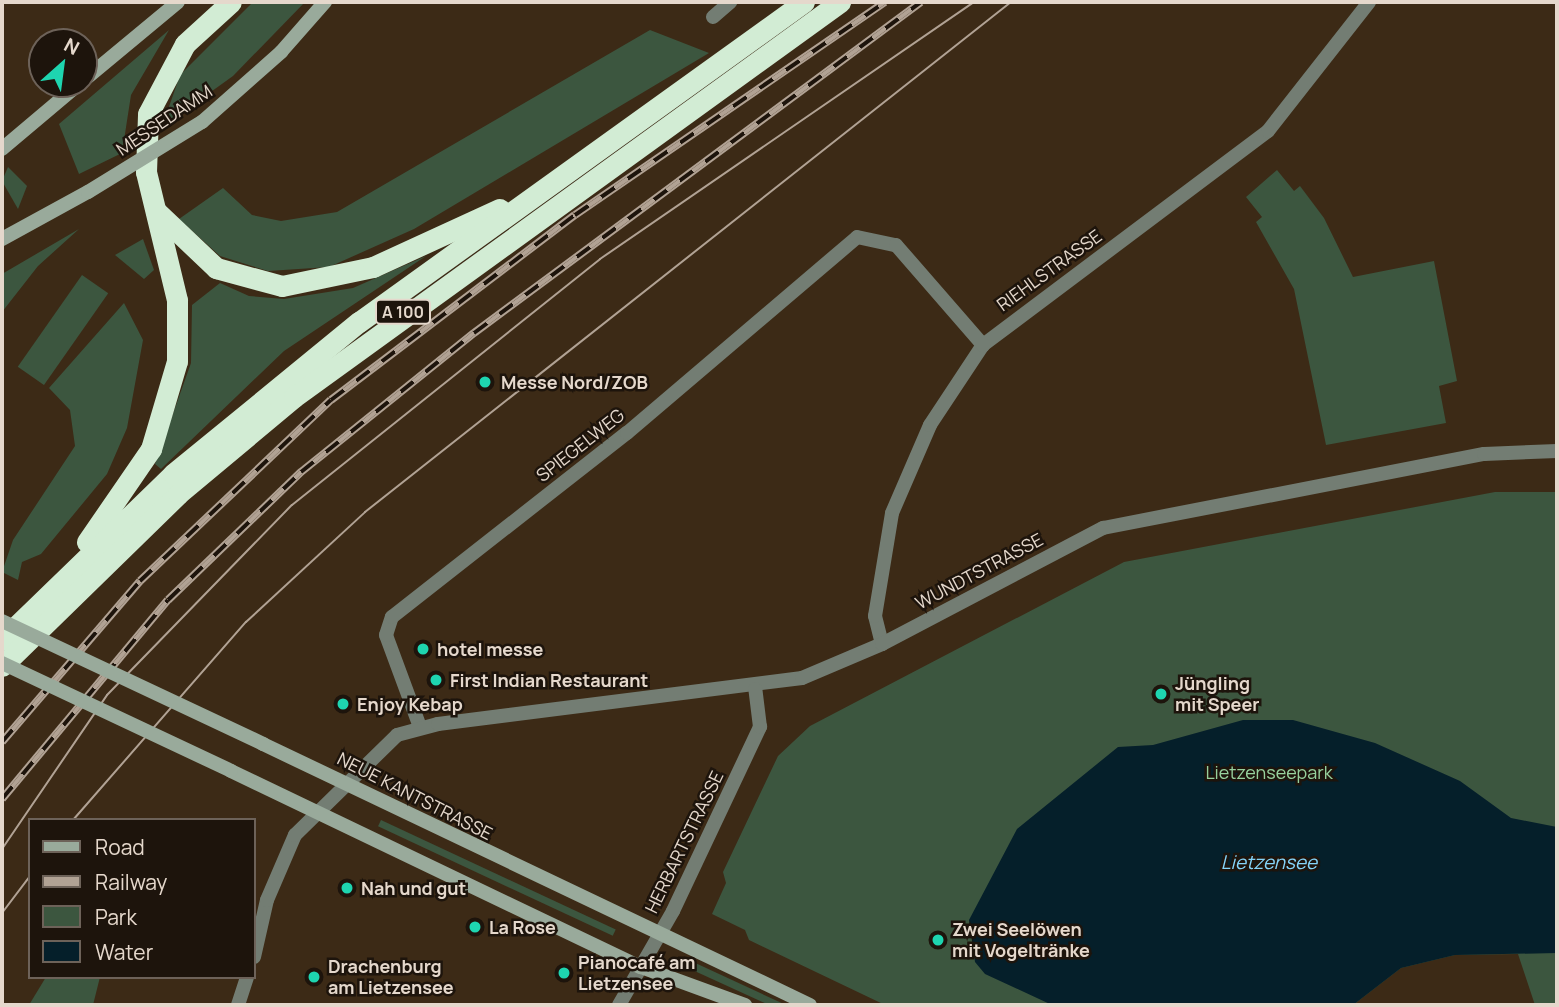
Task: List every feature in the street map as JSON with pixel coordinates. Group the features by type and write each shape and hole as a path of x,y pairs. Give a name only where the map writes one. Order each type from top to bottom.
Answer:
{"highway":[{"path":"42,598 137,472 171,394 177,300 151,203 143,143 157,90 185,44 231,2"},
{"name":"A 100","path":"2,640 42,598 173,474 300,370 804,2"},
{"name":"A 100","path":"2,665 178,494 294,397 840,2"},
{"path":"151,203 183,243 216,268 282,286 373,267 550,186"}],"main road":[{"path":"98,68 178,2"},
{"name":"MESSEDAMM","path":"2,239 88,192 202,122 281,52 325,2"},
{"path":"2,149 62,98"},
{"name":"NEUE KANTSTRASSE","path":"2,621 346,782 659,935 810,1005"},
{"path":"2,665 641,967 745,1005"}],"street":[{"path":"713,17 730,2"},
{"name":"RIEHLSTRASSE","path":"882,644 875,616 892,513 930,425 983,345 1268,131 1369,2"},
{"name":"SPIEGELWEG","path":"420,727 386,635 392,617 626,433 857,237 869,235 896,245 983,345"},
{"name":"WUNDTSTRASSE","path":"256,948 267,900 295,835 377,749 420,727 755,689 802,678 882,644 1128,520 1484,454 1557,451"},
{"name":"HERBARTSTRASSE","path":"619,1005 659,935 760,727 755,689"},
{"path":"238,1005 246,979"}],"green space":[{"path":"253,2 305,2 233,76 162,127 180,75"},
{"path":"169,30 131,95 122,153 79,174 59,124 89,98 98,98 98,91"},
{"path":"650,30 709,53 414,229 329,267 268,271 220,256 179,219 223,188 252,215 281,221 337,212"},
{"path":"8,167 27,186 18,209 2,181"},
{"path":"1277,170 1294,191 1300,186 1324,218 1353,277 1434,261 1457,381 1439,386 1446,423 1326,445 1294,289 1256,222 1262,217 1246,197"},
{"path":"79,229 38,266 2,312 2,274"},
{"path":"143,239 154,270 144,279 115,255"},
{"path":"426,256 284,351 161,469 155,464 191,363 192,305 220,283 249,296 284,299 353,288"},
{"path":"82,275 108,293 44,385 18,367"},
{"path":"124,303 143,340 127,428 107,474 41,554 22,562 18,580 2,572 13,540 75,446 70,410 49,388"},
{"name":"Lietzenseepark","path":"1495,492 1557,492 1557,1005 1535,1005 1518,954 1455,955 1401,968 1353,1005 885,1005 749,940 745,930 712,914 726,883 723,872 778,756 810,726 1124,562"},
{"path":"381,820 616,929 613,936 378,826"},
{"path":"691,961 786,1005 769,1005 688,968"},
{"path":"45,979 100,979 93,1005 29,1005"}],"water":[{"name":"Lietzensee","path":"1243,720 1293,720 1375,743 1460,781 1511,818 1557,827 1557,953 1455,955 1401,968 1353,1005 1052,1005 985,974 975,962 969,920 1017,829 1118,747 1153,745"}],"tram line":[{"path":"2,849 107,695 292,505 600,259 974,2"},
{"path":"75,818 246,622 365,512 1011,2"},
{"path":"2,913 28,879"}],"railway":[{"path":"2,742 140,581 331,400 575,215 885,2"},
{"path":"2,799 168,600 301,472 474,333 921,2"}],"place":[{"name":"Messe Nord/ZOB","path":"485,382"},
{"name":"hotel messe","path":"423,649"},
{"name":"First Indian Restaurant","path":"436,680"},
{"name":"Jüngling mit Speer","path":"1161,694"},
{"name":"Enjoy Kebap","path":"343,704"},
{"name":"Nah und gut","path":"347,888"},
{"name":"La Rose","path":"475,927"},
{"name":"Zwei Seelöwen mit Vogeltränke","path":"938,940"},
{"name":"Pianocafé am Lietzensee","path":"564,973"},
{"name":"Drachenburg am Lietzensee","path":"314,977"}]}
